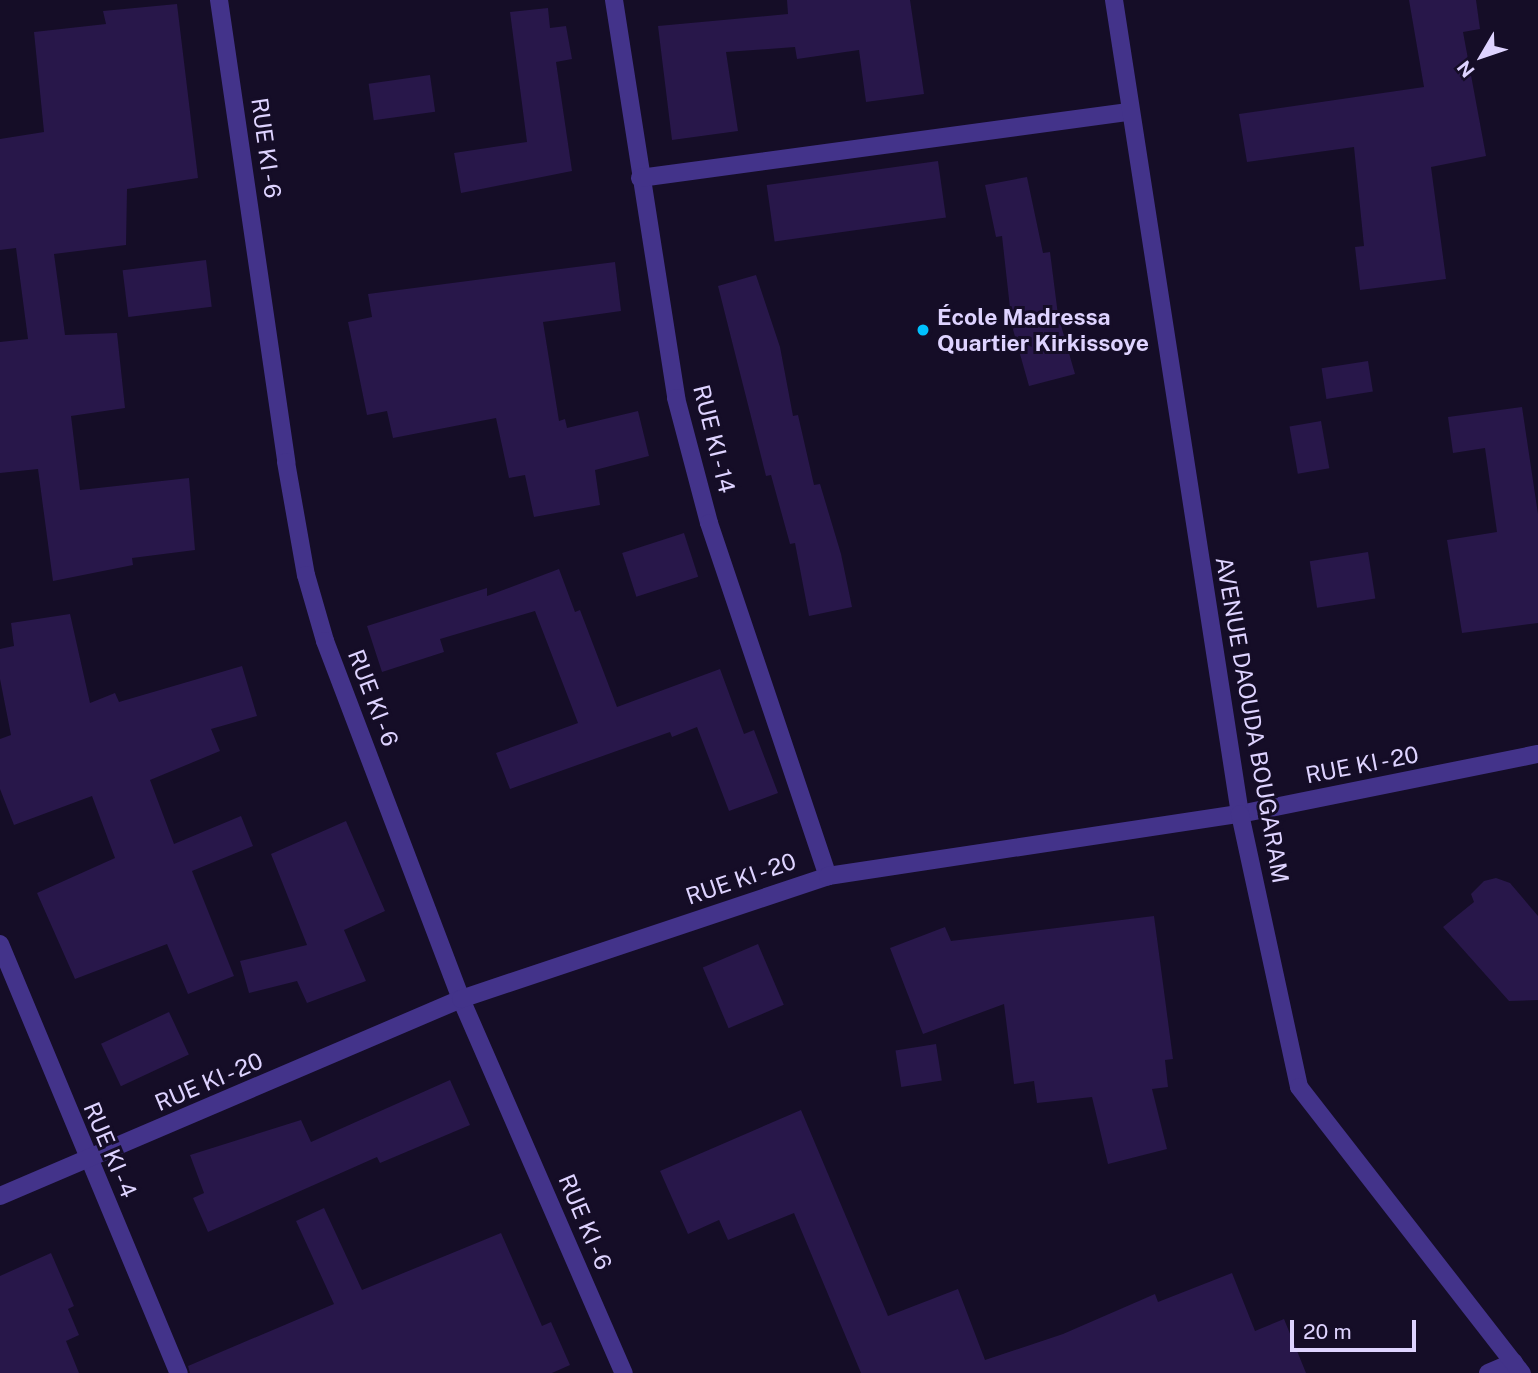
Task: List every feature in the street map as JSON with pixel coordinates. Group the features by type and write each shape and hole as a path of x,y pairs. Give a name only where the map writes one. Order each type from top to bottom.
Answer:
{"street":[{"name":"RUE KI - 6","path":"219,0 306,575 325,641 461,999 624,1373"},
{"name":"RUE KI - 14","path":"614,0 676,397 709,523 828,876"},
{"name":"AVENUE DAOUDA BOUGARAM","path":"1114,0 1129,112 1240,814 1299,1087 1518,1368"},
{"path":"640,178 1129,112"},
{"name":"RUE KI - 20","path":"0,1196 461,999 828,876 1240,814 1538,754"},
{"name":"RUE KI - 4","path":"0,944 87,1161 179,1373"},
{"path":"1488,1373 1518,1368"}],"building":[{"path":"787,0 910,0 924,94 866,102 859,50 797,59 795,47 726,52 738,131 672,140 658,26 788,14"},
{"path":"1409,0 1476,0 1480,29 1463,32 1486,156 1431,167 1446,279 1360,290 1355,247 1364,246 1354,147 1247,162 1239,114 1424,87"},
{"path":"177,4 198,178 127,189 126,245 54,254 65,335 117,333 125,408 71,416 80,490 189,478 195,550 132,558 133,565 53,581 38,469 0,473 0,342 28,339 16,248 0,250 0,139 44,132 34,32 106,24 103,11"},
{"path":"548,8 550,28 566,26 572,59 556,62 572,171 461,193 454,153 527,142 510,12"},
{"path":"430,75 435,112 374,120 369,84"},
{"path":"938,161 946,217 775,242 767,185"},
{"path":"1027,177 1043,253 1050,252 1058,315 1075,374 1029,386 1012,326 1002,236 996,237 985,185"},
{"path":"206,260 212,307 128,317 123,270"},
{"path":"615,262 621,311 543,322 559,421 565,419 567,428 638,411 649,456 595,470 600,505 534,517 525,475 509,478 496,418 393,438 387,411 367,415 348,322 372,317 368,294"},
{"path":"756,275 780,347 793,416 798,415 814,485 820,484 841,554 852,607 809,616 795,543 790,544 771,475 766,476 718,286"},
{"path":"1368,361 1373,392 1326,399 1322,368"},
{"path":"1522,407 1538,514 1538,623 1462,633 1447,540 1497,532 1485,448 1453,453 1448,417"},
{"path":"1321,421 1329,468 1298,474 1289,427"},
{"path":"684,533 698,577 636,597 622,553"},
{"path":"1368,552 1375,598 1317,608 1310,561"},
{"path":"559,569 575,612 580,610 617,707 720,669 744,734 754,730 778,793 729,811 697,727 672,737 670,732 510,789 496,753 578,723 535,611 440,639 444,652 382,672 367,626 487,588 487,596"},
{"path":"70,614 90,703 115,693 119,702 242,666 257,716 211,729 220,751 150,780 174,844 241,816 253,846 192,871 234,976 188,994 167,944 75,979 37,893 115,858 92,796 14,825 0,789 0,739 11,735 0,679 0,649 14,646 11,623"},
{"path":"346,821 385,911 344,930 366,981 307,1003 297,981 249,993 240,961 307,945 271,854"},
{"path":"1496,878 1510,883 1538,916 1538,1000 1509,1001 1443,927 1474,902 1471,894 1484,881"},
{"path":"1154,916 1173,1059 1165,1060 1168,1087 1152,1089 1167,1149 1108,1164 1092,1097 1037,1103 1034,1081 1014,1084 1004,1004 923,1034 890,948 945,927 951,941"},
{"path":"758,944 784,1005 729,1028 703,967"},
{"path":"169,1012 189,1055 121,1086 101,1044"},
{"path":"936,1044 942,1081 901,1087 896,1050"},
{"path":"450,1080 470,1125 380,1163 377,1157 208,1232 193,1198 204,1193 190,1155 301,1120 311,1142"},
{"path":"801,1110 888,1316 958,1289 985,1360 1063,1334 1155,1294 1158,1302 1232,1273 1255,1331 1284,1319 1306,1373 861,1373 794,1213 728,1240 719,1220 688,1234 660,1171"},
{"path":"324,1208 362,1290 501,1233 542,1326 551,1322 570,1365 552,1373 190,1373 188,1366 334,1304 296,1221"},
{"path":"51,1253 74,1306 68,1309 79,1335 66,1341 79,1373 0,1373 0,1276"}],"place":[{"name":"École Madressa Quartier Kirkissoye","path":"923,330"}]}
